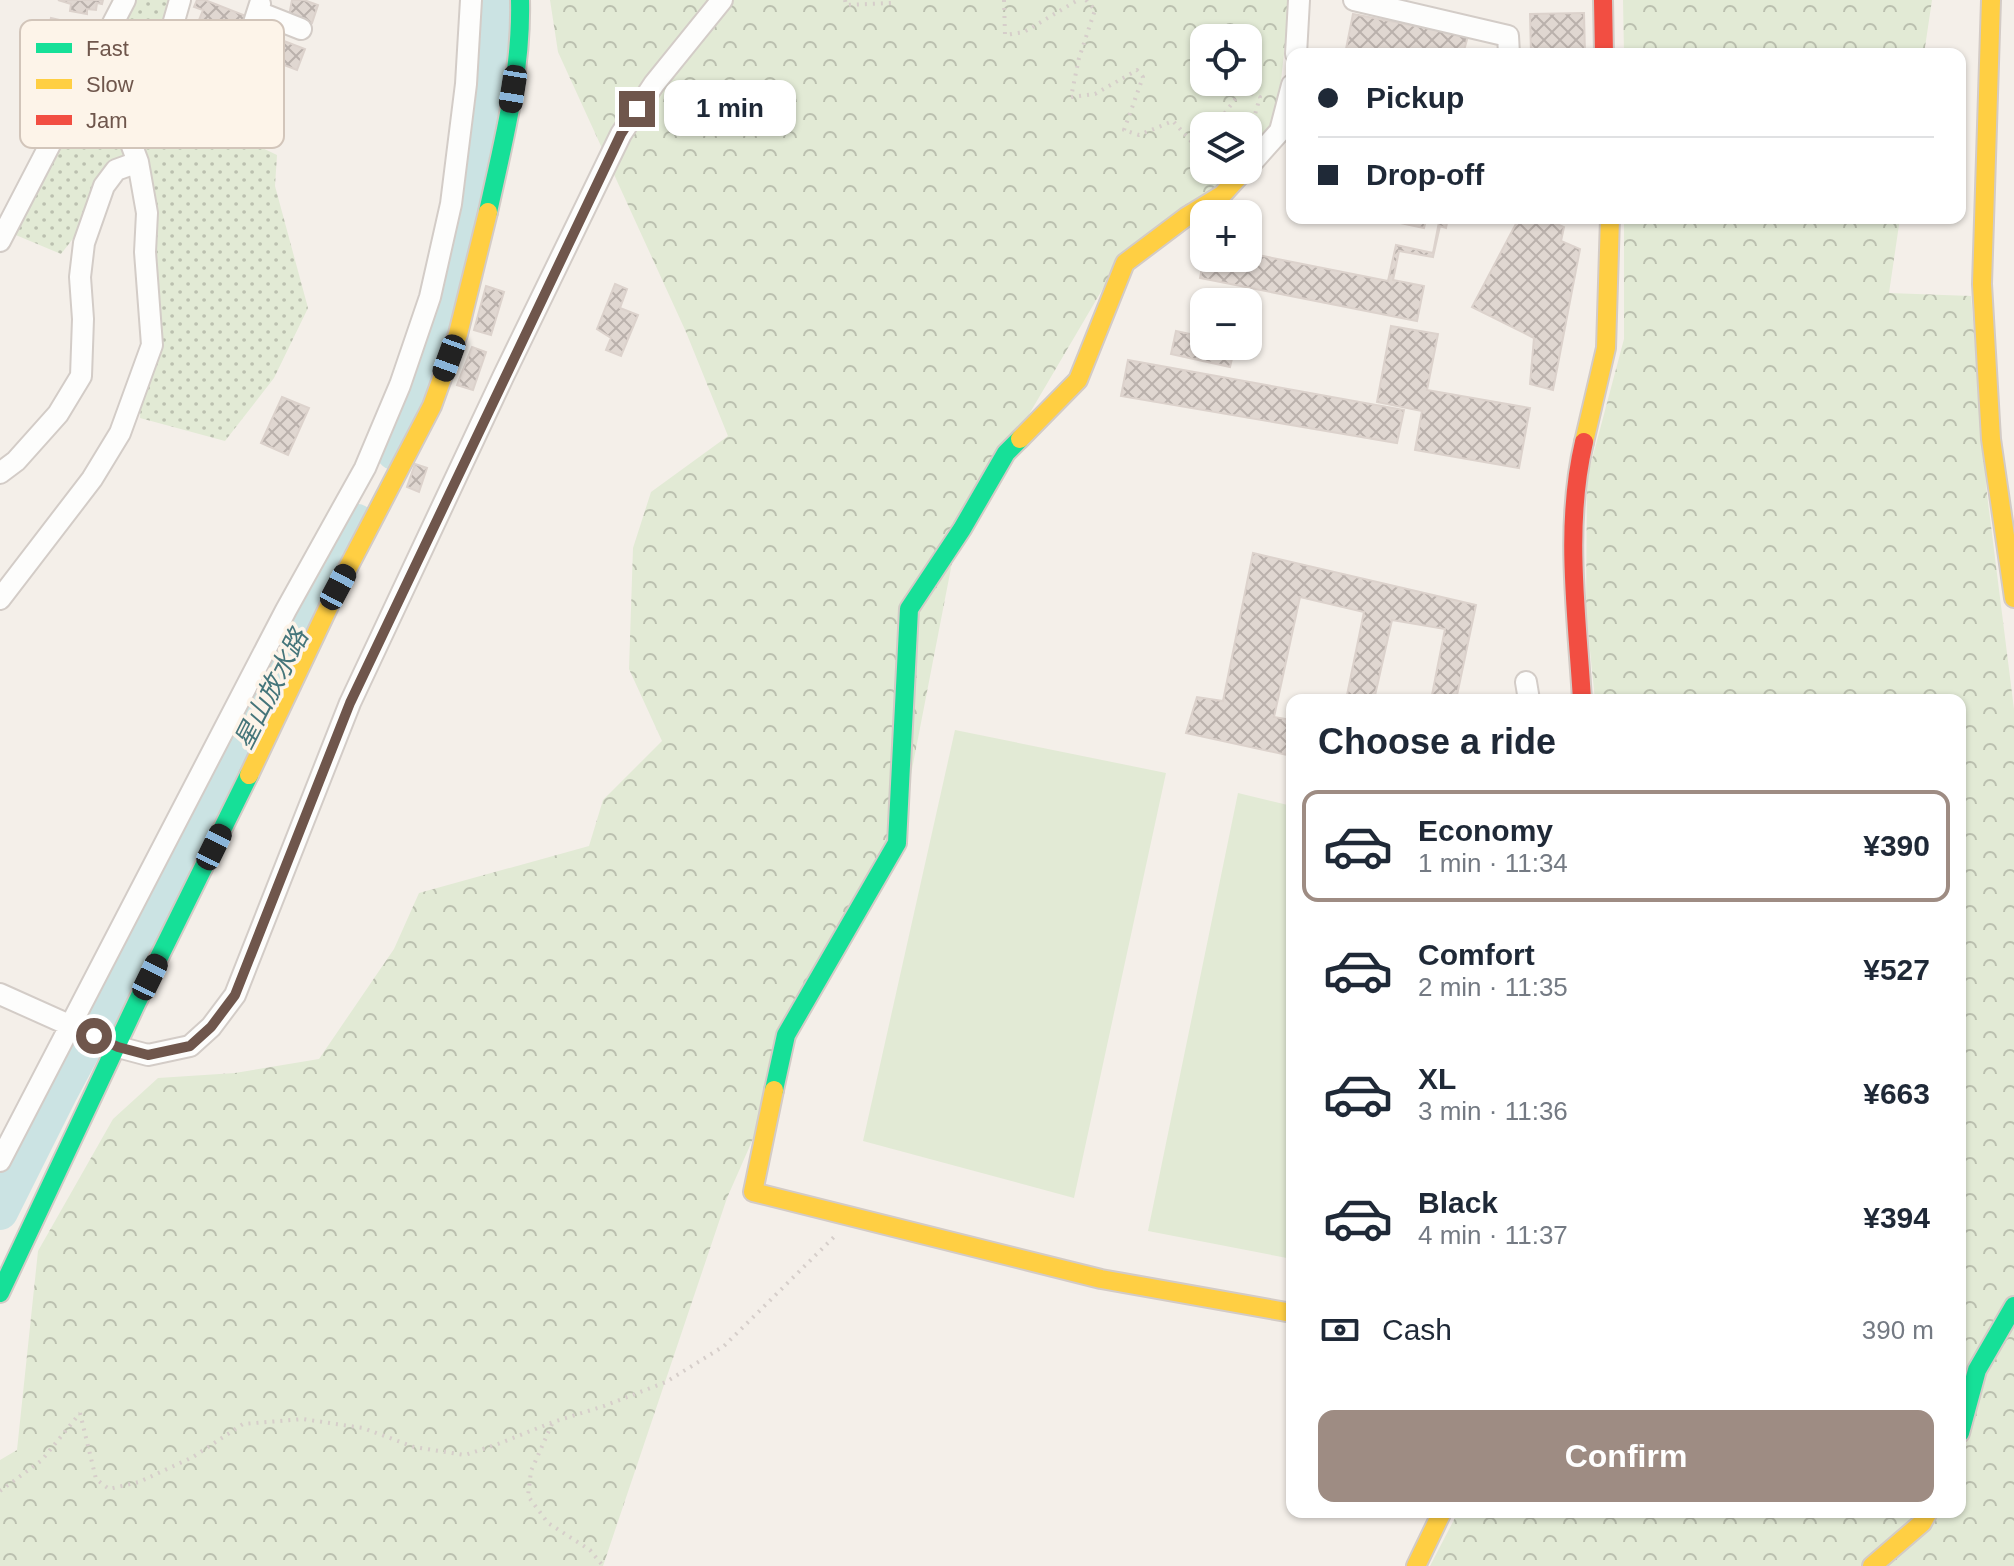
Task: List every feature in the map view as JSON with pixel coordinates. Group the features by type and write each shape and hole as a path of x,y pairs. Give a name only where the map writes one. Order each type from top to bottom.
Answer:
{"street":[{"path":"115,20 125,0"},
{"path":"174,20 180,0"},
{"path":"0,1161 286,610 365,468 400,385 430,297 451,204 466,84 471,0"},
{"path":"0,1293 338,587 432,406 458,334 483,237 508,118 521,31 520,0"},
{"path":"0,994 118,1047 148,1055 190,1046 211,1027 235,995 350,703 621,134 654,84 722,0"},
{"path":"1296,48 1299,0"},
{"path":"1354,0 1508,36 1509,48"},
{"path":"1603,0 1604,48"},
{"path":"1991,0 1982,284 1991,439 2014,598"},
{"path":"255,20 259,8 283,20"},
{"path":"284,20 301,29"},
{"path":"1262,151 1280,131 1286,108"},
{"path":"0,241 48,148"},
{"path":"0,599 92,479 120,433 152,345 145,252 147,213 133,148"},
{"path":"0,473 16,461 58,414 81,376 83,319 80,277 84,243 104,186 116,170 138,162"},
{"path":"1232,184 1222,195 1186,217 1125,263 1078,380 1006,453 962,529 909,609 897,843 786,1035 753,1192 1101,1279 1286,1312"},
{"path":"1582,694 1572,541 1575,481 1606,348 1610,224"},
{"path":"1966,1411 1977,1370 2014,1306"},
{"path":"1416,1566 1439,1518"},
{"path":"1872,1566 1925,1518"}],"path":[{"path":"845,0 846,5 891,3 894,0"},
{"path":"1004,0 1005,35 1024,32 1078,0"},
{"path":"1086,0 1095,10 1079,58 1071,97 1095,94 1137,70 1143,77 1124,130 1139,135 1173,121 1190,140"},
{"path":"1226,112 1243,89 1260,97 1256,112"},
{"path":"0,1491 42,1460 80,1413 96,1479 109,1489 139,1482 193,1457 243,1424 303,1419 363,1428 414,1447 465,1455 666,1382 724,1346 847,1224"},
{"path":"553,1422 531,1471 528,1496 548,1523 590,1550 603,1566"}],"green space":[{"path":"114,0 179,0 173,20 105,20"},
{"path":"550,0 1290,0 1276,125 1262,144 1262,112 1190,112 1190,184 1223,184 1201,200 1190,200 1190,208 1122,256 957,537 895,857 860,895 727,1198 603,1566 0,1566 0,1460 17,1450 38,1251 113,1119 158,1078 235,1073 319,1059 394,949 419,893 589,846 603,800 662,741 629,669 633,548 651,492 728,436 686,332 558,52"},
{"path":"1623,0 1932,0 1925,48 1624,48"},
{"path":"49,148 262,148 277,155 275,186 308,308 274,378 225,441 140,418 148,288 131,164 61,254 11,233"},
{"path":"1624,224 1899,224 1889,293 1971,296 1987,494 2014,709 2014,1566 1430,1566 1455,1518 1966,1518 1966,694 1594,694 1586,611 1587,478 1624,339"},
{"path":"955,730 1166,773 1074,1198 863,1141"},
{"path":"1238,793 1286,805 1286,1258 1148,1231"}],"water":[{"path":"485,0 504,0 506,59 484,40"}],"building":[{"path":"58,0 103,0 102,4 97,3 96,10 87,9 87,14 70,11 71,4"},
{"path":"197,0 205,0 246,16 244,20 199,20 203,10 194,7"},
{"path":"292,0 318,5 312,23 289,16"},
{"path":"1584,13 1585,48 1531,48 1530,14"},
{"path":"1353,14 1468,36 1465,48 1346,48"},
{"path":"284,41 305,49 297,70 284,65"},
{"path":"1439,224 1447,224 1446,228 1440,226 1433,257 1399,251 1393,280 1424,286 1417,321 1200,278 1201,272 1262,272 1262,256 1388,281 1396,245 1433,253"},
{"path":"1516,224 1557,224 1564,227 1561,241 1580,249 1553,390 1530,384 1534,338 1472,307"},
{"path":"615,284 627,289 620,308 638,315 621,356 606,350 611,338 597,329"},
{"path":"486,286 504,292 491,335 474,330"},
{"path":"1391,326 1438,334 1427,390 1530,408 1519,468 1415,450 1422,411 1377,402"},
{"path":"1176,331 1190,334 1190,358 1171,354"},
{"path":"472,347 486,352 473,390 457,385"},
{"path":"1128,360 1404,410 1397,443 1121,396"},
{"path":"1198,360 1232,360 1230,367"},
{"path":"282,397 309,408 288,455 261,443"},
{"path":"415,464 427,468 419,492 407,487"},
{"path":"1253,553 1476,605 1457,694 1432,694 1445,629 1392,620 1375,694 1347,694 1364,612 1300,597 1274,717 1286,719 1286,755 1186,733 1197,697 1223,701"}],"waterway":[{"name":"星山放水路","path":"394,452 418,401 438,347 468,232 486,114 494,0"},
{"name":"星山放水路","path":"0,1212 60,1092 239,757 357,522"}],"traffic: fast":[{"path":"488,212 515,80 520,0"},
{"path":"774,1090 786,1035 897,843 909,609 962,529 1006,453 1020,439"},
{"path":"0,1293 137,1002 249,775"},
{"path":"1966,1411 1977,1370 2014,1306"}],"traffic: slow":[{"path":"1991,0 1982,284 1991,439 2014,598"},
{"path":"1020,439 1078,380 1125,263 1186,217 1222,195 1232,184"},
{"path":"249,775 338,587 432,406 458,334 488,212"},
{"path":"1584,442 1606,348 1610,224"},
{"path":"774,1090 753,1192 1101,1279 1286,1312"},
{"path":"1416,1566 1439,1518"},
{"path":"1872,1566 1925,1518"}],"traffic: jam":[{"path":"1603,0 1604,48"},
{"path":"1582,694 1573,538 1584,442"}],"route":[{"path":"94,1036 118,1047 148,1055 190,1046 211,1027 235,995 350,703 516,350 621,134 637,109"}]}
